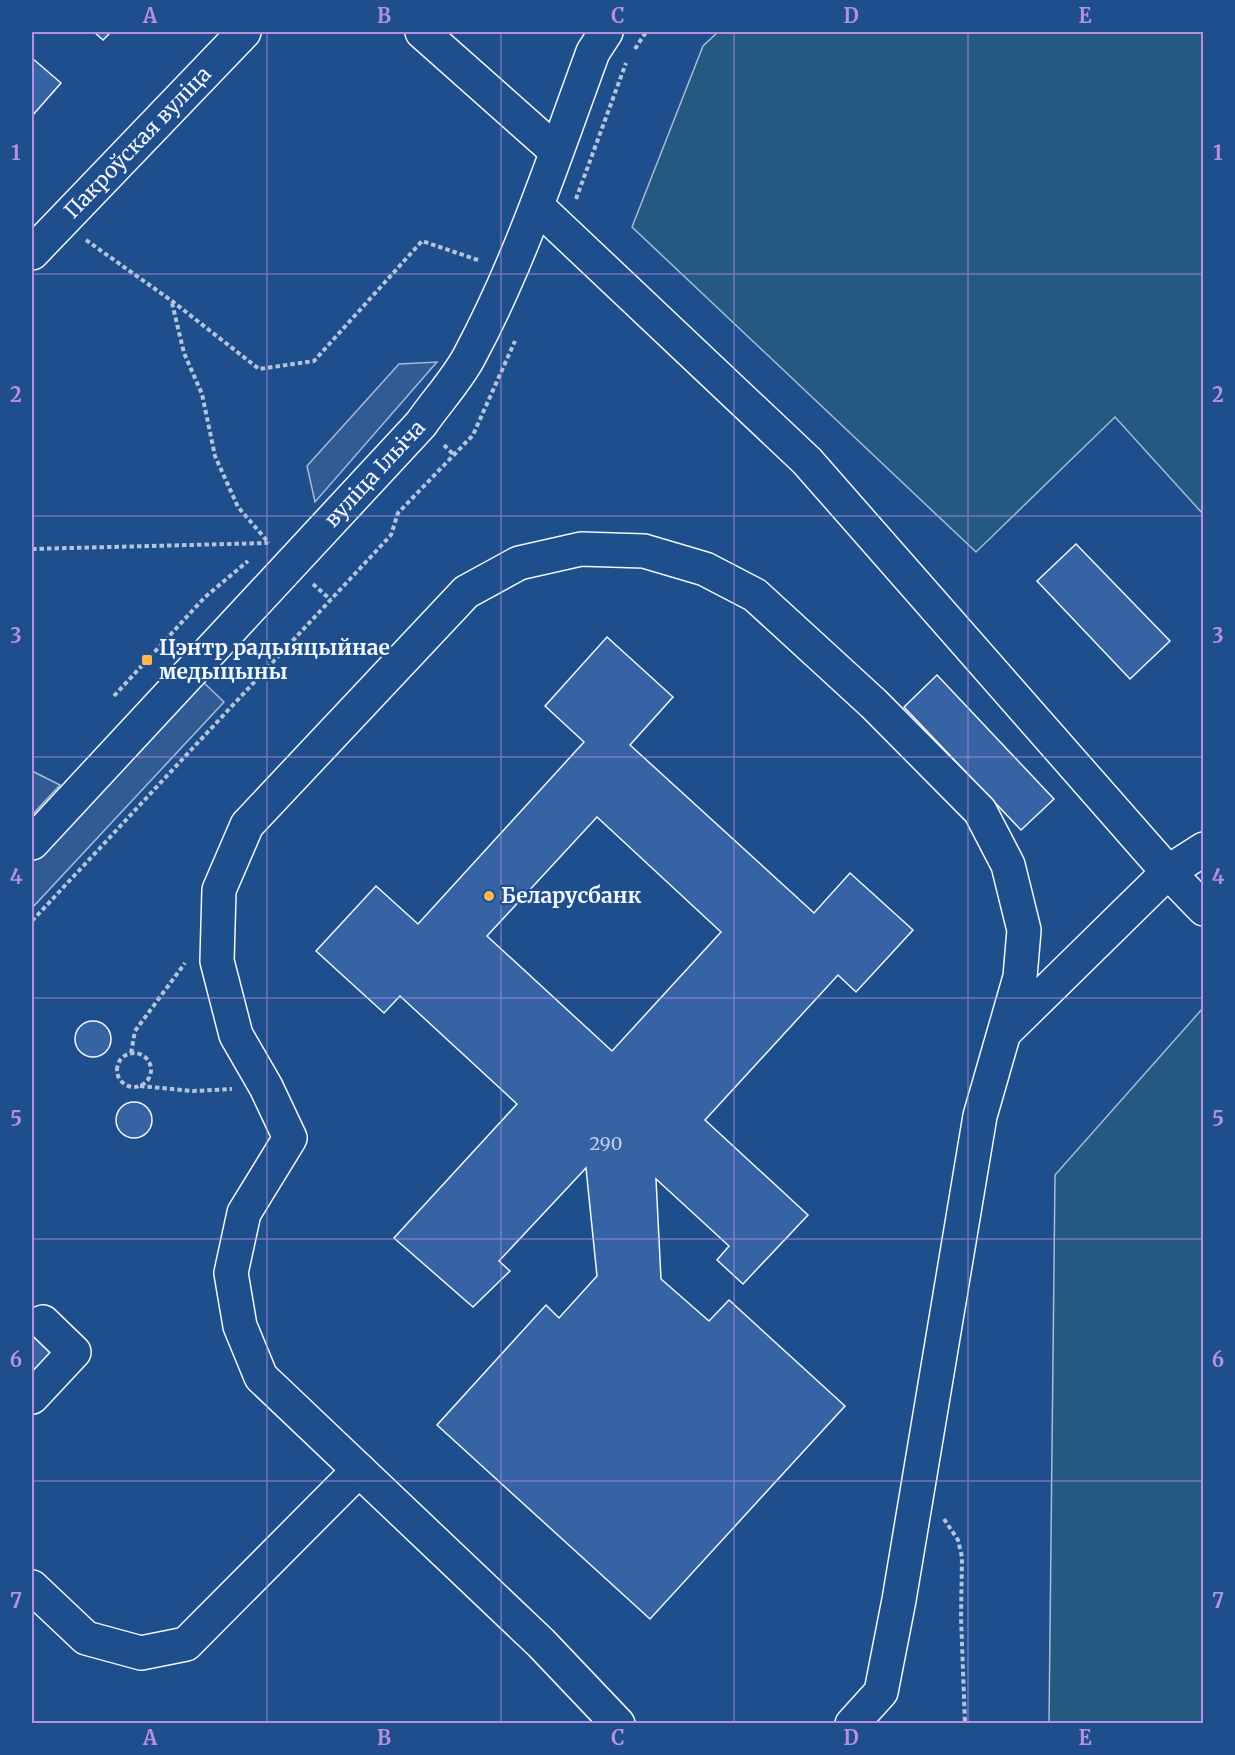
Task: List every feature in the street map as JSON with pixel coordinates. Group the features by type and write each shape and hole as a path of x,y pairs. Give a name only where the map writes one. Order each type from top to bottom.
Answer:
{"street":[{"name":"Пакроўская вуліца","path":"32,253 244,32"},
{"path":"422,32 556,151"},
{"name":"вуліца Ільіча","path":"32,843 420,424 468,359 510,273 593,52 606,32"},
{"path":"537,206 807,461 1203,909"},
{"path":"618,1724 541,1643 261,1377 240,1326 231,1273 244,1213 290,1138 266,1087 236,1035 217,961 219,890 247,825 466,592 519,563 581,549 644,551 705,569 755,595 874,704 980,811 1008,865 1024,930 1020,977 980,1116 899,1600 881,1692 852,1724"},
{"path":"1005,1032 1168,872 1203,849"},
{"path":"32,1397 74,1352 43,1322"},
{"path":"32,1587 86,1638 141,1653 186,1644 359,1470"}],"path":[{"path":"61,222 172,301 259,369 314,361 422,242 478,260"},
{"path":"172,301 184,353 202,394 215,456 238,507 269,543"},
{"path":"32,921 391,535 398,513 473,435 490,396"},
{"path":"32,549 269,543"},
{"path":"260,551 269,543"},
{"path":"114,696 205,597 251,559"},
{"path":"308,579 331,600"},
{"path":"130,1053 135,1031 190,956"},
{"path":"140,1086 150,1074 149,1063 142,1055 130,1053 120,1059 117,1064 119,1080 128,1087 193,1091 266,1087"},
{"path":"942,1518 949,1525 957,1540 962,1557 965,1724"}],"shaded area":[{"path":"718,32 1203,32 1203,514 1115,417 976,552 632,227 703,46"},
{"path":"437,362 315,502 307,466 399,364"},
{"path":"201,680 224,702 32,908 32,862"},
{"path":"32,771 60,785 32,815"},
{"path":"1203,1008 1203,1723 1049,1723 1055,1175"}],"building":[{"path":"94,32 111,32 103,40"},
{"path":"32,58 61,83 32,116"},
{"path":"1076,544 1170,641 1130,679 1037,581"},
{"path":"607,637 673,697 630,745 814,913 850,873 913,930 856,992 838,975 705,1120 808,1215 743,1284 717,1260 729,1246 656,1179 661,1279 709,1321 729,1300 845,1406 650,1619 437,1425 546,1305 559,1318 597,1276 586,1168 499,1261 510,1271 473,1307 394,1238 517,1104 400,996 384,1013 316,951 376,886 418,924 584,742 545,706","holes":["597,817 721,932 612,1051 487,936"]},
{"path":"937,675 1054,799 1021,830 904,707"},
{"path":"93,1021 106,1026 111,1039 106,1052 93,1057 80,1052 75,1039 80,1026"},
{"path":"134,1102 147,1107 152,1120 147,1133 134,1138 121,1133 116,1120 121,1107"},
{"path":"32,1323 60,1349 32,1380"}],"place":[{"name":"Цэнтр радыяцыйнае медыцыны","path":"147,660"},
{"name":"Беларусбанк","path":"489,896"}]}
